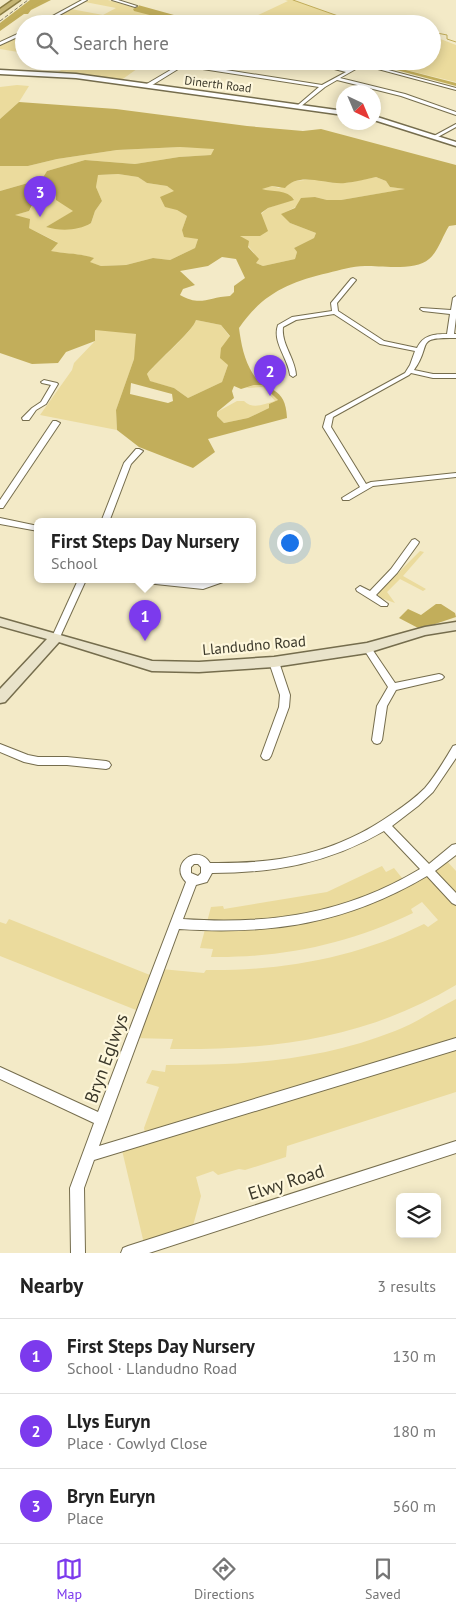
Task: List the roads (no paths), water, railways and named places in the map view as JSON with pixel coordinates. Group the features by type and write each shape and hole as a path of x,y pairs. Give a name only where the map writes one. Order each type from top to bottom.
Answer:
{"highway":[{"path":"0,7 10,0"},
{"path":"0,12 16,0"}],"main road":[{"name":"Llandudno Road","path":"0,622 56,636 152,666 199,667 274,662 367,648 425,631 456,626"},
{"path":"0,698 56,636"}],"street":[{"path":"57,15 85,0"},
{"path":"114,0 135,6"},
{"path":"0,44 15,36"},
{"path":"147,86 175,70"},
{"path":"235,70 323,86"},
{"path":"345,70 349,71"},
{"path":"385,70 456,89"},
{"path":"300,106 323,86 349,71"},
{"name":"Dinerth Road","path":"0,72 76,76 336,112"},
{"path":"338,78 403,95 456,114"},
{"path":"381,120 456,144"},
{"path":"434,137 456,125"},
{"path":"353,280 334,304 336,312 382,343 418,350"},
{"path":"363,486 330,431 328,421 330,416 410,371 421,342 427,339 453,336 456,298"},
{"path":"423,308 454,312"},
{"path":"295,370 279,334 280,326 294,318 336,312"},
{"path":"410,371 433,376 456,376"},
{"path":"26,418 34,409 44,403 55,384 44,382"},
{"path":"0,506 56,423"},
{"path":"107,518 128,463 139,451"},
{"path":"346,498 363,486 456,476"},
{"path":"0,521 34,528"},
{"path":"370,596 394,571 415,542"},
{"path":"56,636 81,583"},
{"path":"174,583 203,586 212,583"},
{"path":"360,590 384,604"},
{"path":"367,648 393,687"},
{"path":"266,756 284,707 285,695 274,662"},
{"path":"377,740 382,706 393,687 439,677"},
{"path":"0,748 27,760 67,761 106,765"},
{"path":"208,868 203,878 193,880 185,872 189,862 201,861 208,868 292,864 344,849 386,826 416,802 433,785 456,749"},
{"path":"386,826 456,900"},
{"path":"176,924 250,928 288,923 331,914 370,902 428,870 445,859 456,848"},
{"name":"Bryn Eglwys","path":"78,1253 77,1188 193,880"},
{"path":"89,1155 456,1044"},
{"path":"0,1074 102,1120"},
{"name":"Elwy Road","path":"128,1253 456,1147"}],"waterway":[{"path":"19,15 43,0"},
{"path":"293,0 335,15"},
{"path":"0,27 15,18"},
{"path":"441,34 447,35 447,39 456,42"}],"railway":[{"path":"0,21 28,0"}],"place":[{"name":"Bryn Euryn","path":"40,217"},
{"name":"Llys Euryn","path":"270,396"},
{"name":"First Steps Day Nursery","path":"145,641"}]}
